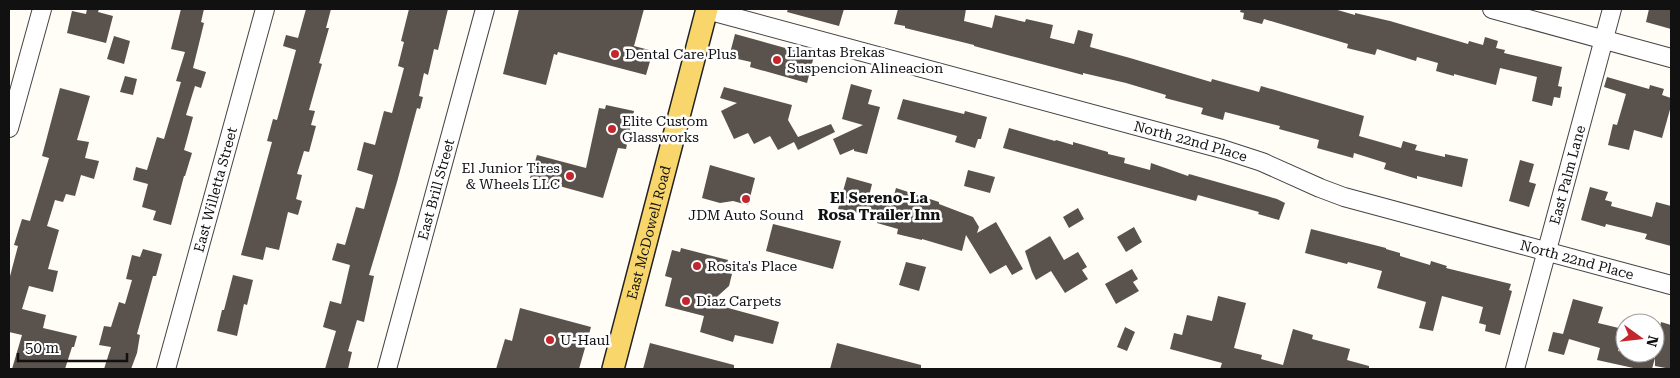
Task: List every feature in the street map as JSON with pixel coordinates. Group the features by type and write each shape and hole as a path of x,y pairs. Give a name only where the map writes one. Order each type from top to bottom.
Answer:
{"main road":[{"name":"East McDowell Road","path":"613,369 707,9"}],"street":[{"path":"9,128 42,9"},
{"name":"East Willetta Street","path":"166,369 265,9"},
{"name":"East Brill Street","path":"387,369 485,9"},
{"name":"North 22nd Place","path":"707,9 1222,149 1262,162 1344,197 1671,285"},
{"path":"1492,9 1671,58"},
{"name":"East Palm Lane","path":"1515,369 1612,9"}],"building":[{"path":"87,9 99,9 98,12 113,16 106,43 67,33 72,11 86,14"},
{"path":"181,9 204,9 201,22 204,23 193,68 206,72 201,88 195,86 186,115 193,117 184,150 192,153 171,225 153,220 156,211 142,207 148,184 133,180 136,167 147,170 157,137 164,139 181,82 176,81 185,52 171,49"},
{"path":"306,9 331,9 326,28 329,28 319,63 322,64 309,110 315,111 311,125 316,126 309,152 304,151 297,174 302,175 296,199 302,201 298,215 288,212 279,250 266,247 263,260 241,255 272,142 267,141 273,119 277,120 296,50 283,46 286,35 298,38"},
{"path":"409,9 448,9 438,50 434,49 428,75 424,73 419,96 423,97 420,109 417,108 369,275 374,276 364,322 357,320 348,351 352,352 348,369 325,369 336,331 323,327 330,301 341,304 350,265 332,260 337,243 345,245 356,207 364,209 373,175 357,170 364,142 375,145 384,111 392,113 404,68 398,66 404,42 401,41"},
{"path":"519,9 644,9 634,46 653,51 646,75 558,52 557,55 554,54 546,85 503,74"},
{"path":"788,9 844,9 839,26 787,12"},
{"path":"898,9 966,9 964,21 992,28 995,15 1025,22 1026,19 1053,25 1050,38 1074,44 1078,30 1093,34 1090,47 1211,82 1212,79 1259,92 1261,86 1364,116 1359,136 1401,148 1403,141 1417,145 1415,150 1445,157 1445,154 1468,159 1462,187 1417,176 1417,179 1384,169 1386,163 1354,153 1353,158 1317,148 1319,140 1279,129 1280,126 1225,112 1223,120 1201,114 1203,108 1165,98 1166,95 1126,83 1083,73 1083,75 905,28 905,26 894,24"},
{"path":"1241,9 1334,9 1390,21 1468,44 1469,41 1483,45 1485,37 1498,41 1496,48 1505,50 1504,53 1562,67 1558,86 1562,87 1560,98 1554,97 1552,106 1532,101 1537,77 1500,68 1496,85 1454,74 1454,76 1436,71 1438,63 1417,57 1416,61 1377,49 1375,55 1347,48 1348,44 1264,19 1262,24 1243,19 1244,13 1240,12"},
{"path":"1649,9 1671,9 1671,29 1646,22"},
{"name":"Llantas Brekas Suspencion Alineacion","path":"735,34 814,56 807,83 750,67 751,62 729,57"},
{"path":"114,36 130,41 124,64 107,59"},
{"path":"125,76 137,79 133,95 120,92"},
{"path":"1607,77 1649,89 1650,85 1664,89 1662,95 1671,98 1671,106 1662,138 1634,130 1629,150 1608,145 1613,124 1617,125 1626,94 1604,87"},
{"path":"851,84 872,90 868,104 880,107 867,154 854,151 854,149 840,155 833,139 863,125 842,119"},
{"path":"724,87 792,105 788,120 798,137 831,124 835,132 798,150 794,142 778,150 770,136 754,144 748,133 734,139 721,111 737,103 720,98"},
{"path":"60,88 90,96 77,140 89,142 85,158 99,161 94,179 81,175 75,196 66,194 63,202 55,200 47,226 59,230 48,269 58,271 53,292 29,286 22,309 46,315 43,328 77,336 65,369 12,369 22,335 9,332 9,280 18,246 14,245 22,219 30,221 49,158 42,156"},
{"path":"903,99 964,114 965,111 987,117 981,139 978,139 975,148 955,142 957,136 897,119"},
{"path":"606,105 634,111 626,149 618,148 603,198 530,178 537,155 586,168 599,108 605,109"},
{"path":"1009,128 1055,141 1073,145 1073,142 1108,152 1108,154 1125,158 1124,163 1150,170 1151,163 1188,176 1189,174 1277,199 1285,203 1279,220 1258,214 1259,212 1198,195 1196,201 1003,148"},
{"path":"1520,160 1534,164 1529,182 1536,184 1529,207 1509,201"},
{"path":"710,165 755,178 748,205 733,201 720,203 702,198"},
{"path":"968,170 995,177 990,193 964,186"},
{"path":"847,177 872,184 868,200 891,206 896,188 939,202 939,204 973,217 979,227 977,233 996,222 1023,269 1012,275 1006,265 990,274 966,235 962,251 897,234 898,229 877,223 878,217 838,209"},
{"path":"1590,187 1608,192 1605,200 1612,202 1611,206 1652,217 1656,202 1671,206 1671,246 1645,239 1647,234 1606,224 1605,227 1581,220"},
{"path":"1078,208 1084,219 1069,228 1063,217"},
{"path":"773,224 841,241 833,269 766,251"},
{"path":"1134,227 1142,242 1126,252 1117,237"},
{"path":"1311,229 1386,248 1400,253 1400,256 1430,265 1431,261 1447,266 1446,268 1511,284 1509,290 1512,291 1500,335 1485,331 1486,325 1479,323 1483,307 1442,296 1433,331 1419,328 1426,302 1377,288 1382,271 1305,253"},
{"path":"1050,236 1064,260 1078,252 1087,267 1082,270 1088,279 1065,293 1051,271 1036,280 1025,251"},
{"path":"681,248 728,260 725,272 732,274 729,286 710,303 779,322 773,344 735,335 733,342 700,332 704,316 665,306 672,278 665,276 672,250 680,252"},
{"path":"143,249 162,254 156,276 153,276 137,334 140,335 137,353 131,369 104,369 111,347 99,345 104,326 111,327 119,302 125,304 132,280 126,279 132,255 140,257"},
{"path":"906,262 926,267 919,291 899,285"},
{"path":"1132,269 1138,279 1133,282 1139,291 1116,304 1105,284"},
{"path":"233,275 253,280 247,305 244,304 237,336 217,331"},
{"path":"1218,296 1246,303 1234,348 1262,355 1261,359 1283,365 1293,329 1313,335 1312,339 1350,349 1347,360 1369,366 1369,369 1220,369 1222,363 1170,349 1174,333 1182,335 1187,315 1212,321"},
{"path":"1573,299 1603,307 1598,323 1615,327 1615,363 1654,363 1652,369 1638,369 1597,360 1600,348 1569,339 1564,355 1548,351 1553,332 1563,334"},
{"name":"U-Haul","path":"520,308 591,327 579,369 496,369 505,339 512,341"},
{"path":"1665,323 1671,325 1671,369 1655,366 1655,363 1665,363"},
{"path":"1125,327 1135,332 1127,351 1117,347"},
{"path":"650,343 734,365 734,369 643,369"},
{"path":"837,343 921,365 921,369 830,369"}],"place":[{"name":"Dental Care Plus","path":"615,54"},
{"name":"Llantas Brekas Suspencion Alineacion","path":"777,60"},
{"name":"Elite Custom Glassworks","path":"612,129"},
{"name":"El Junior Tires & Wheels LLC","path":"570,176"},
{"name":"JDM Auto Sound","path":"746,199"},
{"name":"Rosita's Place","path":"697,266"},
{"name":"Diaz Carpets","path":"686,301"},
{"name":"U-Haul","path":"550,340"}],"district":[{"name":"El Sereno-La Rosa Trailer Inn","path":"879,206"}]}
